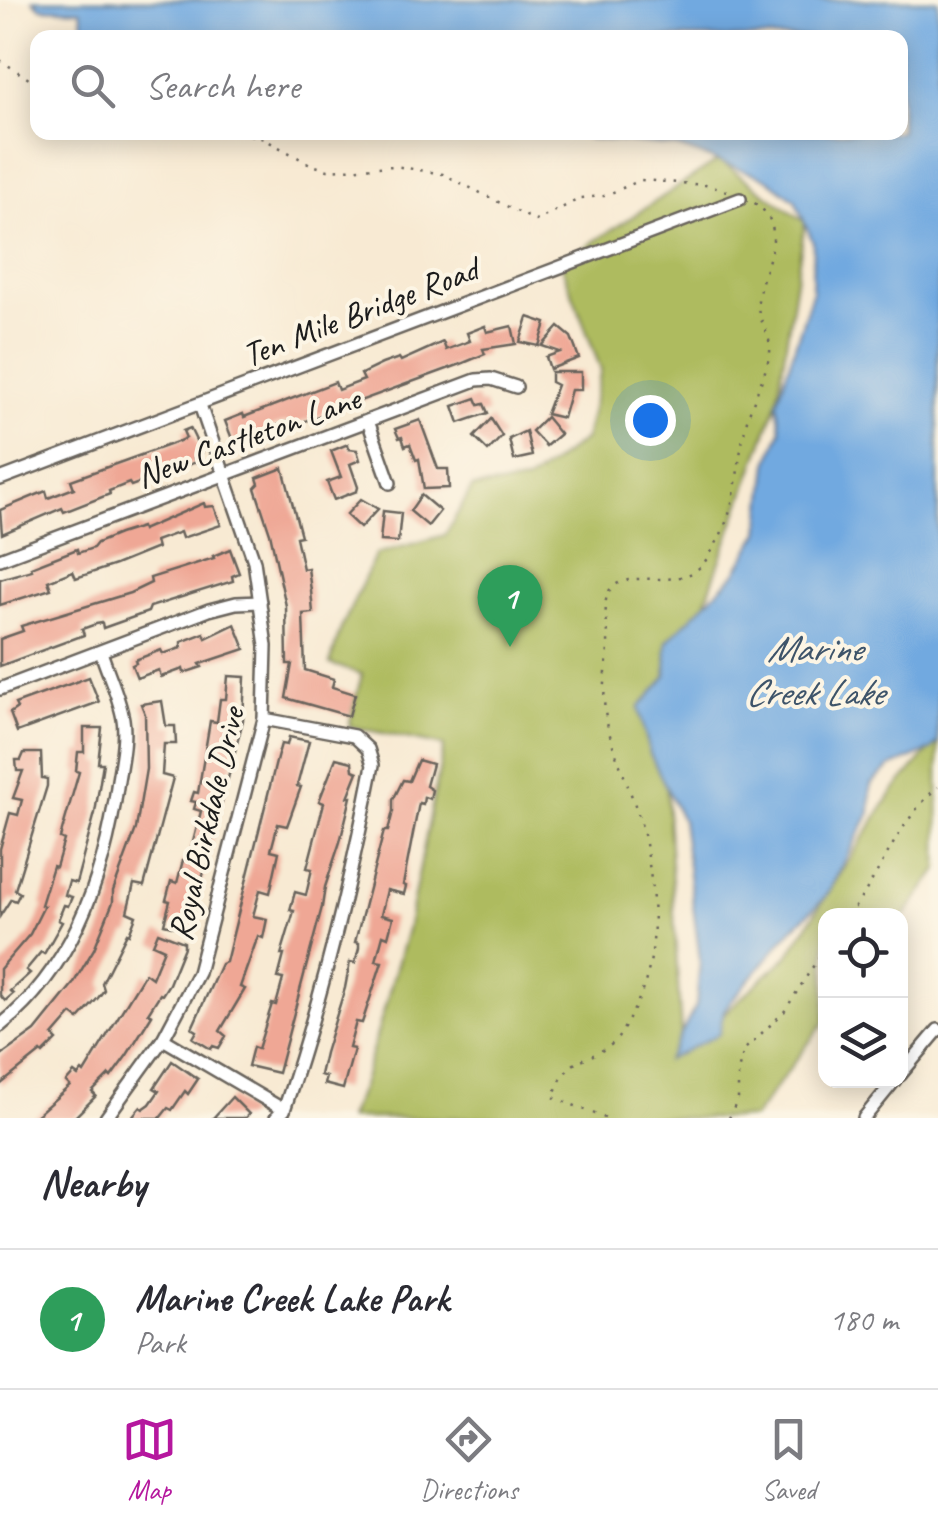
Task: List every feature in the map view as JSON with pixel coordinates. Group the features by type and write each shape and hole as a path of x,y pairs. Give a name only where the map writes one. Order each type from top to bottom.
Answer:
{"street":[{"name":"Ten Mile Bridge Road","path":"0,479 742,198"},
{"name":"New Castleton Lane","path":"0,558 476,380 491,379 516,387"},
{"name":"Royal Birkdale Drive","path":"106,1118 163,1040 185,1001 203,956 264,719 266,646 254,561 200,405"},
{"path":"368,421 390,482"},
{"path":"0,689 209,610 260,602"},
{"path":"0,1026 44,984 70,945 113,822 124,721 102,652"},
{"path":"163,1040 280,1114 316,1018 346,906 373,766 368,749 354,736 264,719"},
{"path":"908,1065 938,1030"},
{"path":"864,1118 889,1088"}],"path":[{"path":"0,60 30,80"},
{"path":"266,140 325,169 395,166 443,174 536,221 581,198 604,196 641,180 726,190"},
{"path":"605,1118 553,1097 571,1065 617,1038 647,981 654,944 646,846 605,709 609,667 607,599 612,589 624,583 682,578 694,573 706,560 732,511 745,429 770,350 758,296 772,251 771,228 762,209 742,198"},
{"path":"854,908 914,810 938,787"},
{"path":"730,1118 738,1099 738,1071 744,1050 784,1012 818,959"}],"green space":[{"path":"719,160 805,222 777,402 705,603 661,695 682,1051 788,956 818,909 818,1030 753,1118 348,1118 362,1086 408,926 444,746 349,726 362,674 330,664 340,631 376,554 445,535 472,488 527,482 585,439 601,370 561,263"},
{"path":"938,740 938,870 908,911 908,908 819,908 892,793"}],"water":[{"name":"Marine Creek Lake","path":"33,0 938,0 938,742 931,750 890,767 871,784 870,813 826,897 791,930 724,1010 719,1034 667,1060 696,1006 700,960 682,820 650,754 639,708 666,677 667,641 735,574 760,532 768,463 781,430 777,402 812,293 813,242 795,200 766,178 678,147 608,140 908,140 908,30 84,30 81,10 41,8"}],"building":[{"path":"528,317 546,323 539,346 520,342"},
{"path":"485,326 487,332 512,326 516,344 483,349 485,354 461,364 289,427 287,422 270,428 268,435 242,445 234,444 225,421 335,382 338,390 364,380 361,374 382,364 399,358 401,361 443,342 446,350 470,341 467,333"},
{"path":"559,327 571,337 579,358 550,369 546,357 560,352 542,346"},
{"path":"551,372 581,372 581,390 571,390 563,418 546,414 557,385 551,382"},
{"path":"476,398 488,413 459,423 453,406"},
{"path":"546,417 560,434 546,446 532,431"},
{"path":"491,419 502,436 488,451 474,437"},
{"path":"420,420 438,469 448,469 449,488 424,489 419,459 395,429"},
{"path":"190,428 202,453 194,458 196,462 131,486 129,483 109,491 110,494 64,512 62,508 2,534 0,510 46,491 48,498 74,488 71,480 177,442 186,438 183,431"},
{"path":"526,431 532,456 514,460 509,439"},
{"path":"348,444 349,449 357,450 360,460 350,464 357,491 334,500 327,482 341,477 331,451"},
{"path":"283,468 311,591 313,613 303,614 305,670 334,679 332,687 355,694 349,716 286,698 292,664 287,664 286,606 270,533 255,488 259,484 257,478"},
{"path":"421,495 440,511 428,526 410,511"},
{"path":"361,499 378,509 360,528 346,515"},
{"path":"204,503 205,507 214,506 221,525 182,538 180,532 155,541 157,548 76,578 73,571 48,581 51,589 0,605 0,579 32,570 31,567 77,549 78,553 93,548 119,534 141,527 142,530"},
{"path":"383,511 401,513 398,542 380,541"},
{"path":"230,549 239,573 232,576 233,581 150,607 148,612 103,628 102,623 82,629 84,635 0,666 0,639 23,631 21,626 130,593 151,583 150,578 214,558"},
{"path":"235,624 245,649 184,673 183,669 161,677 159,670 137,678 132,665 135,660 161,650 163,654 181,648 181,642 204,633 206,638"},
{"path":"228,676 245,677 243,720 189,930 164,924 170,901 166,900 171,881 177,883 183,860 188,861 201,811 194,809 196,802 191,801 194,792 198,793 210,721 217,722 220,699 226,699"},
{"path":"89,677 99,702 17,732 10,713 17,708 15,704"},
{"path":"162,701 166,726 175,726 176,744 164,744 162,775 173,778 144,886 134,884 127,912 136,916 129,934 98,998 79,1019 72,1014 53,1036 57,1040 43,1054 0,1085 0,1056 35,1031 73,984 94,949 136,829 146,769 145,714 141,704"},
{"path":"84,728 102,728 98,763 103,763 95,813 76,883 69,881 65,895 72,897 68,906 64,905 58,920 62,922 44,954 41,952 26,970 30,973 5,1001 0,995 0,969 30,934 44,906 41,905 64,840 60,838 79,772 78,752 84,752"},
{"path":"289,737 309,741 297,786 301,787 287,826 278,824 271,850 279,852 270,893 260,890 253,916 267,919 263,938 258,936 240,987 245,989 220,1031 226,1036 219,1048 211,1049 193,1038 197,1031 192,1028 221,964 226,962 277,758 281,744 287,745"},
{"path":"24,753 41,753 42,778 47,779 47,786 15,890 20,893 0,916 0,849 10,813 18,815 22,800 13,798 23,771 17,771 16,760 21,760"},
{"path":"336,758 352,762 353,770 358,772 348,797 340,842 278,1073 248,1066 253,1047 258,1049 272,1004 276,1005 283,979 278,978 281,955 294,911 290,910 295,892 306,895 312,869 307,868 324,803 319,801"},
{"path":"418,760 432,764 426,786 432,790 430,799 424,797 423,804 419,803 404,894 387,890 381,915 393,918 388,937 383,935 376,961 382,962 362,1023 356,1022 349,1048 354,1049 343,1089 324,1084 326,1077 320,1075 325,1053 350,962 355,963 359,943 355,942 384,831 388,831 393,800 403,780 409,781"},
{"path":"158,932 184,942 184,947 169,984 148,1013 152,1015 127,1055 74,1118 33,1118 70,1086 66,1082 74,1073 84,1073 145,973 152,978 164,949 153,944"},
{"path":"172,1061 198,1079 188,1094 185,1091 172,1110 168,1108 160,1118 131,1118 140,1107 150,1104 159,1091 154,1088"},
{"path":"232,1097 249,1114 245,1118 213,1118"}],"place":[{"name":"Marine Creek Lake Park","path":"510,647"}]}
